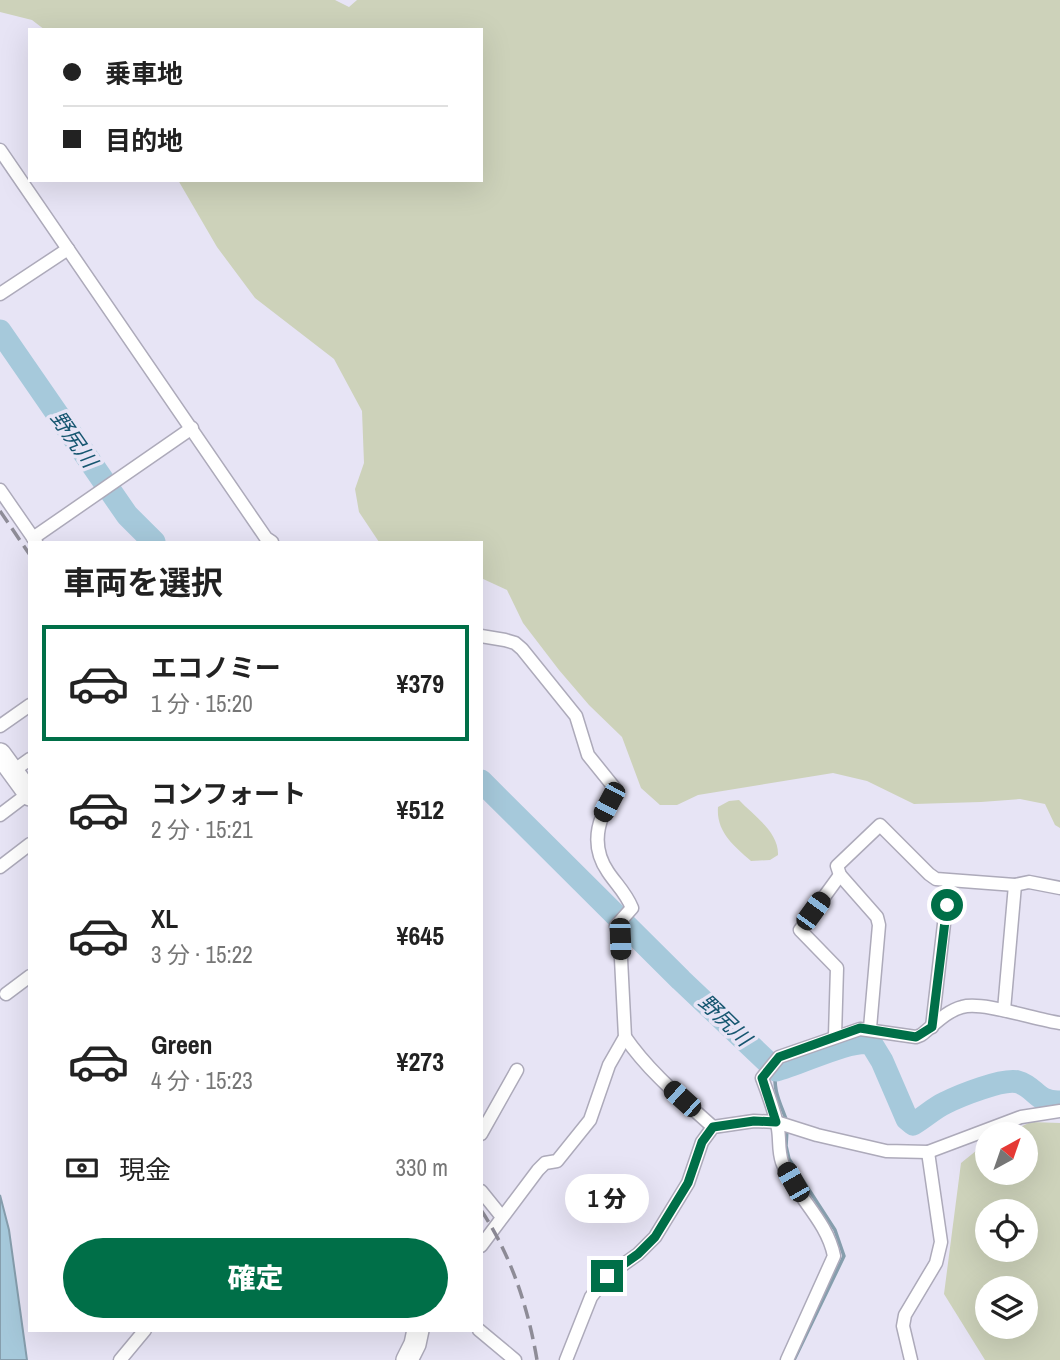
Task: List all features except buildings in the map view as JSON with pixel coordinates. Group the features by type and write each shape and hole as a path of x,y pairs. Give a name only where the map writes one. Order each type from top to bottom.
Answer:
{"main road":[{"path":"14,762 28,792"},
{"path":"407,1360 418,1332"}],"street":[{"path":"0,150 271,541"},
{"path":"0,294 68,249"},
{"path":"0,490 34,540 100,490 191,428"},
{"path":"483,636 516,643 576,716 588,755 617,791 601,816 596,837 599,855 632,908 616,926 620,939 625,1037 635,1052 667,1085 713,1127"},
{"path":"0,726 28,706"},
{"path":"0,815 28,795"},
{"path":"870,1028 879,925 877,917 840,875 837,866 880,825 936,879 1015,885 1029,882 1060,888"},
{"path":"0,867 28,846"},
{"path":"835,1036 837,968 800,930 840,875"},
{"path":"932,1027 950,881"},
{"path":"1004,1010 1015,885"},
{"path":"6,994 28,978"},
{"path":"787,1360 834,1256 831,1239 786,1169 778,1148 783,1125 762,1078 764,1073 776,1059 860,1028 916,1037 960,1007 1004,1010 1060,1023"},
{"path":"483,1243 538,1170 545,1163 557,1161 590,1120 610,1065 625,1037"},
{"path":"483,1130 517,1070"},
{"path":"566,1360 592,1297 607,1276 638,1254 655,1237 688,1183 702,1142 713,1127 754,1121 783,1125 886,1151 928,1152 1021,1117 1060,1111"},
{"path":"911,1360 903,1325 905,1315 936,1264 941,1242 928,1152"},
{"path":"483,1193 502,1217"},
{"path":"129,1357 144,1332"},
{"path":"481,1332 515,1360"}],"green space":[{"path":"0,0 335,0 349,7 357,0 1060,0 1060,828 1055,825 1045,804 1020,799 914,804 867,781 833,773 698,795 677,805 660,805 641,788 622,737 589,705 559,670 523,623 507,590 483,579 483,541 378,541 359,512 355,489 364,463 362,411 334,359 255,298 217,247 179,182 483,182 483,28 42,28 32,20 0,12"},
{"path":"739,800 774,839 778,855 770,860 751,861 723,831 718,807 729,801"},
{"path":"1038,1122 1060,1123 1060,1360 985,1360 944,1294 961,1163 975,1152 975,1185 1038,1185"}],"water":[{"path":"0,1195 9,1230 27,1360 0,1360"}],"waterway":[{"name":"野尻川","path":"0,331 127,515 153,541"},
{"name":"野尻川","path":"483,783 681,980 776,1070 837,1048 871,1043 882,1061 907,1119 913,1124 952,1100 981,1088 1011,1081 1024,1084 1046,1100 1060,1102"},
{"path":"776,1070 776,1090 787,1122"},
{"path":"787,1130 789,1159 835,1230 844,1256 794,1360"}],"railway":[{"path":"0,511 28,552"},
{"path":"483,1213 510,1263 517,1282 537,1360"}],"route":[{"path":"607,1276 638,1254 655,1237 688,1183 702,1142 713,1127 754,1121 776,1122 762,1078 776,1059 860,1028 916,1037 932,1027 947,905"}]}
